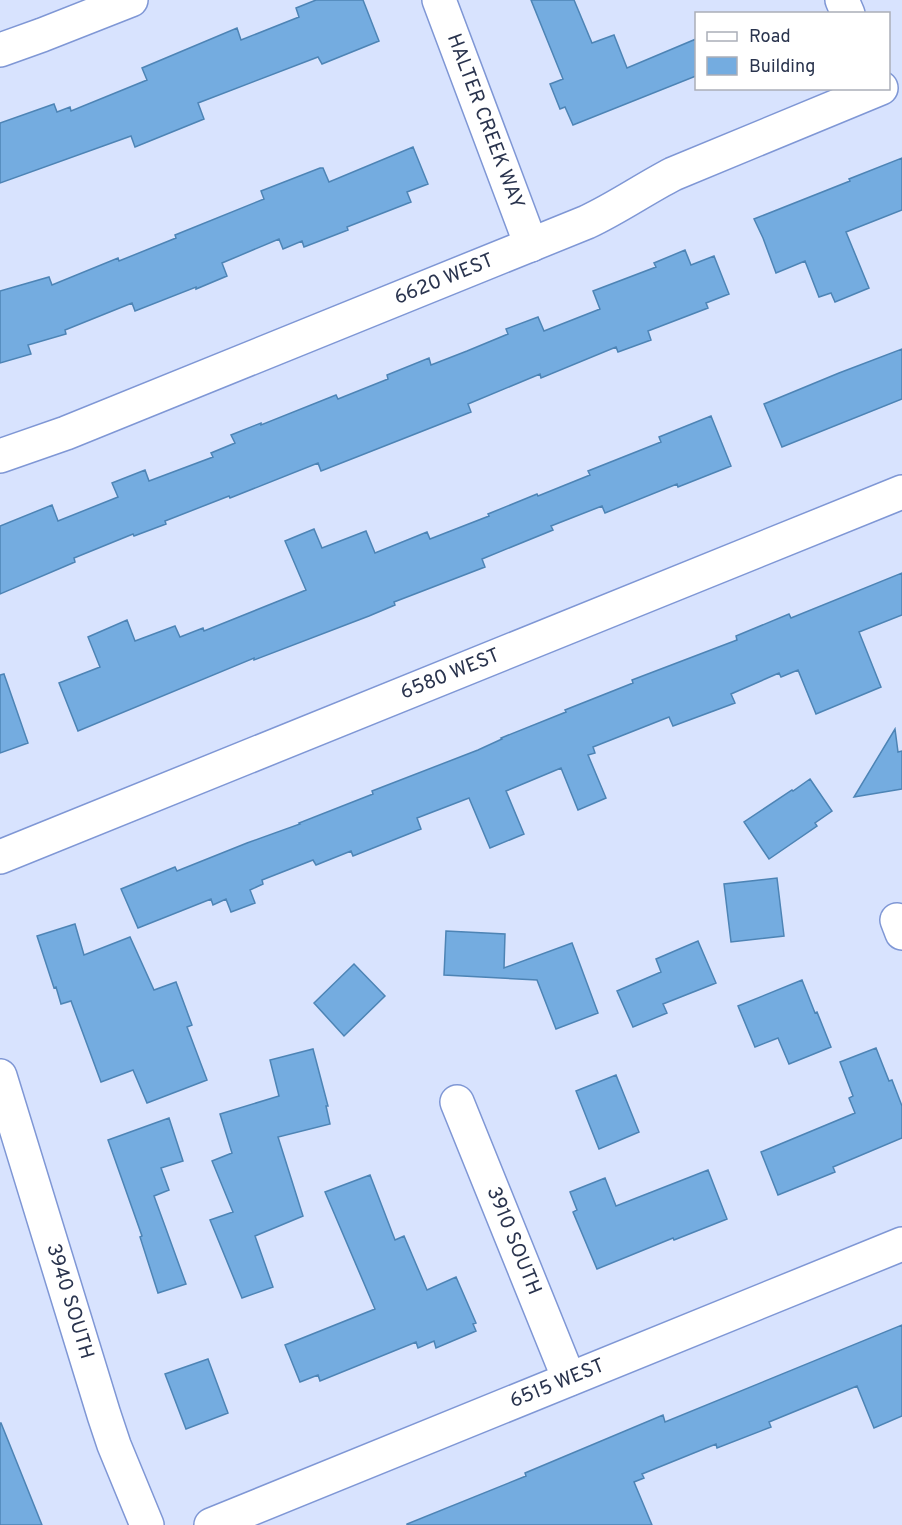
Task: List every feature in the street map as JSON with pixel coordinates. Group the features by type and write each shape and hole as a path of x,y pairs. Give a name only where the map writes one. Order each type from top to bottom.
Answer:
{"street":[{"path":"0,50 131,0"},
{"name":"HALTER CREEK WAY","path":"439,0 531,245"},
{"name":"6620 WEST","path":"0,456 66,434 531,245 600,216 673,174 876,90"},
{"name":"6580 WEST","path":"0,857 902,492"},
{"name":"3940 SOUTH","path":"0,1076 101,1406 114,1445 147,1525"},
{"name":"3910 SOUTH","path":"457,1102 569,1379"},
{"name":"6515 WEST","path":"211,1525 902,1244"}],"building":[{"path":"316,0 363,0 379,41 322,64 318,57 198,103 204,119 135,147 131,136 0,183 0,123 54,104 57,112 70,107 71,111 147,80 142,68 237,28 241,40 299,17 296,8"},
{"path":"531,0 574,0 592,43 614,35 627,68 695,39 695,76 573,125 565,107 560,109 550,84 563,79"},
{"path":"413,147 428,184 407,192 411,202 304,247 302,241 283,249 279,239 222,263 227,276 135,311 132,303 65,330 66,334 28,345 31,354 0,363 0,291 49,277 52,285 118,258 119,261 176,238 175,235 264,199 261,191 320,168 323,168 329,182"},
{"path":"902,158 902,210 846,232 869,288 835,302 831,293 819,297 805,261 776,273 754,219"},
{"path":"685,250 691,265 714,256 729,294 706,303 708,308 648,331 651,340 618,352 616,347 541,378 540,374 468,404 471,412 321,471 318,463 230,498 229,496 165,521 166,524 134,536 133,534 74,558 75,562 0,594 0,526 52,505 58,521 118,497 112,483 145,470 149,481 213,457 211,453 235,443 231,435 261,423 261,425 336,395 338,399 388,379 387,375 429,358 431,365 508,334 506,329 538,317 544,331 600,309 593,291 656,267 654,263"},
{"path":"902,349 902,399 782,447 764,404"},
{"path":"711,416 731,466 678,487 677,484 605,513 602,506 551,526 553,530 482,559 485,567 394,602 395,605 369,616 254,660 254,658 78,731 59,683 100,667 88,637 127,620 135,641 175,626 180,637 203,628 204,631 306,590 285,541 314,529 322,548 366,531 375,553 427,532 430,539 537,494 538,496 590,475 588,471 661,442 659,437"},
{"path":"902,573 902,615 859,632 881,687 816,714 798,670 781,677 779,673 731,694 735,703 673,726 669,717 593,747 595,753 588,755 606,798 578,810 561,768 506,791 524,834 490,848 469,798 417,818 421,829 353,856 351,851 316,865 313,860 262,880 263,884 250,890 255,903 231,912 226,899 213,905 211,899 138,928 121,889 175,867 177,871 300,824 373,794 372,791 478,750 501,738 566,712 565,710 633,683 632,680 737,640 736,636 789,614 791,618"},
{"path":"4,674 28,743 0,753 0,675"},
{"path":"895,729 898,752 902,751 902,789 854,797"},
{"path":"810,779 832,811 815,823 817,826 769,859 744,822"},
{"path":"777,878 784,936 731,942 724,884"},
{"path":"75,924 84,955 130,937 154,990 176,982 192,1025 187,1027 207,1080 147,1103 133,1070 101,1082 71,1001 61,1004 37,936"},
{"path":"446,931 505,934 504,968 572,943 598,1013 556,1029 537,980 444,975"},
{"path":"698,941 716,983 663,1004 667,1013 633,1027 617,991 661,972 656,959"},
{"path":"354,964 385,996 344,1036 314,1003"},
{"path":"802,980 831,1047 789,1064 778,1038 755,1047 738,1006"},
{"path":"876,1048 902,1106 902,1138 833,1167 835,1172 778,1195 761,1152 855,1113 849,1098 853,1096 840,1062"},
{"path":"313,1049 328,1106 326,1106 330,1124 278,1137 303,1216 255,1236 273,1287 242,1298 210,1220 233,1212 212,1161 232,1153 220,1114 279,1096 270,1060"},
{"path":"616,1075 639,1132 599,1149 576,1091"},
{"path":"169,1118 183,1161 161,1168 169,1190 154,1196 186,1284 158,1293 140,1237 142,1236 108,1140"},
{"path":"708,1170 727,1219 597,1269 573,1212 577,1210 570,1192 605,1178 616,1206"},
{"path":"370,1175 395,1240 404,1236 427,1290 456,1277 476,1323 473,1324 476,1331 436,1348 434,1341 418,1348 416,1342 320,1381 318,1375 300,1382 285,1345 375,1309 325,1192"},
{"path":"902,1325 902,1416 874,1428 857,1386 769,1422 771,1427 717,1448 716,1444 642,1474 644,1478 634,1482 652,1525 407,1525 526,1476 525,1473 663,1415 665,1422"},
{"path":"208,1359 228,1413 186,1429 165,1374"},
{"path":"1,1423 42,1525 0,1525"}]}
